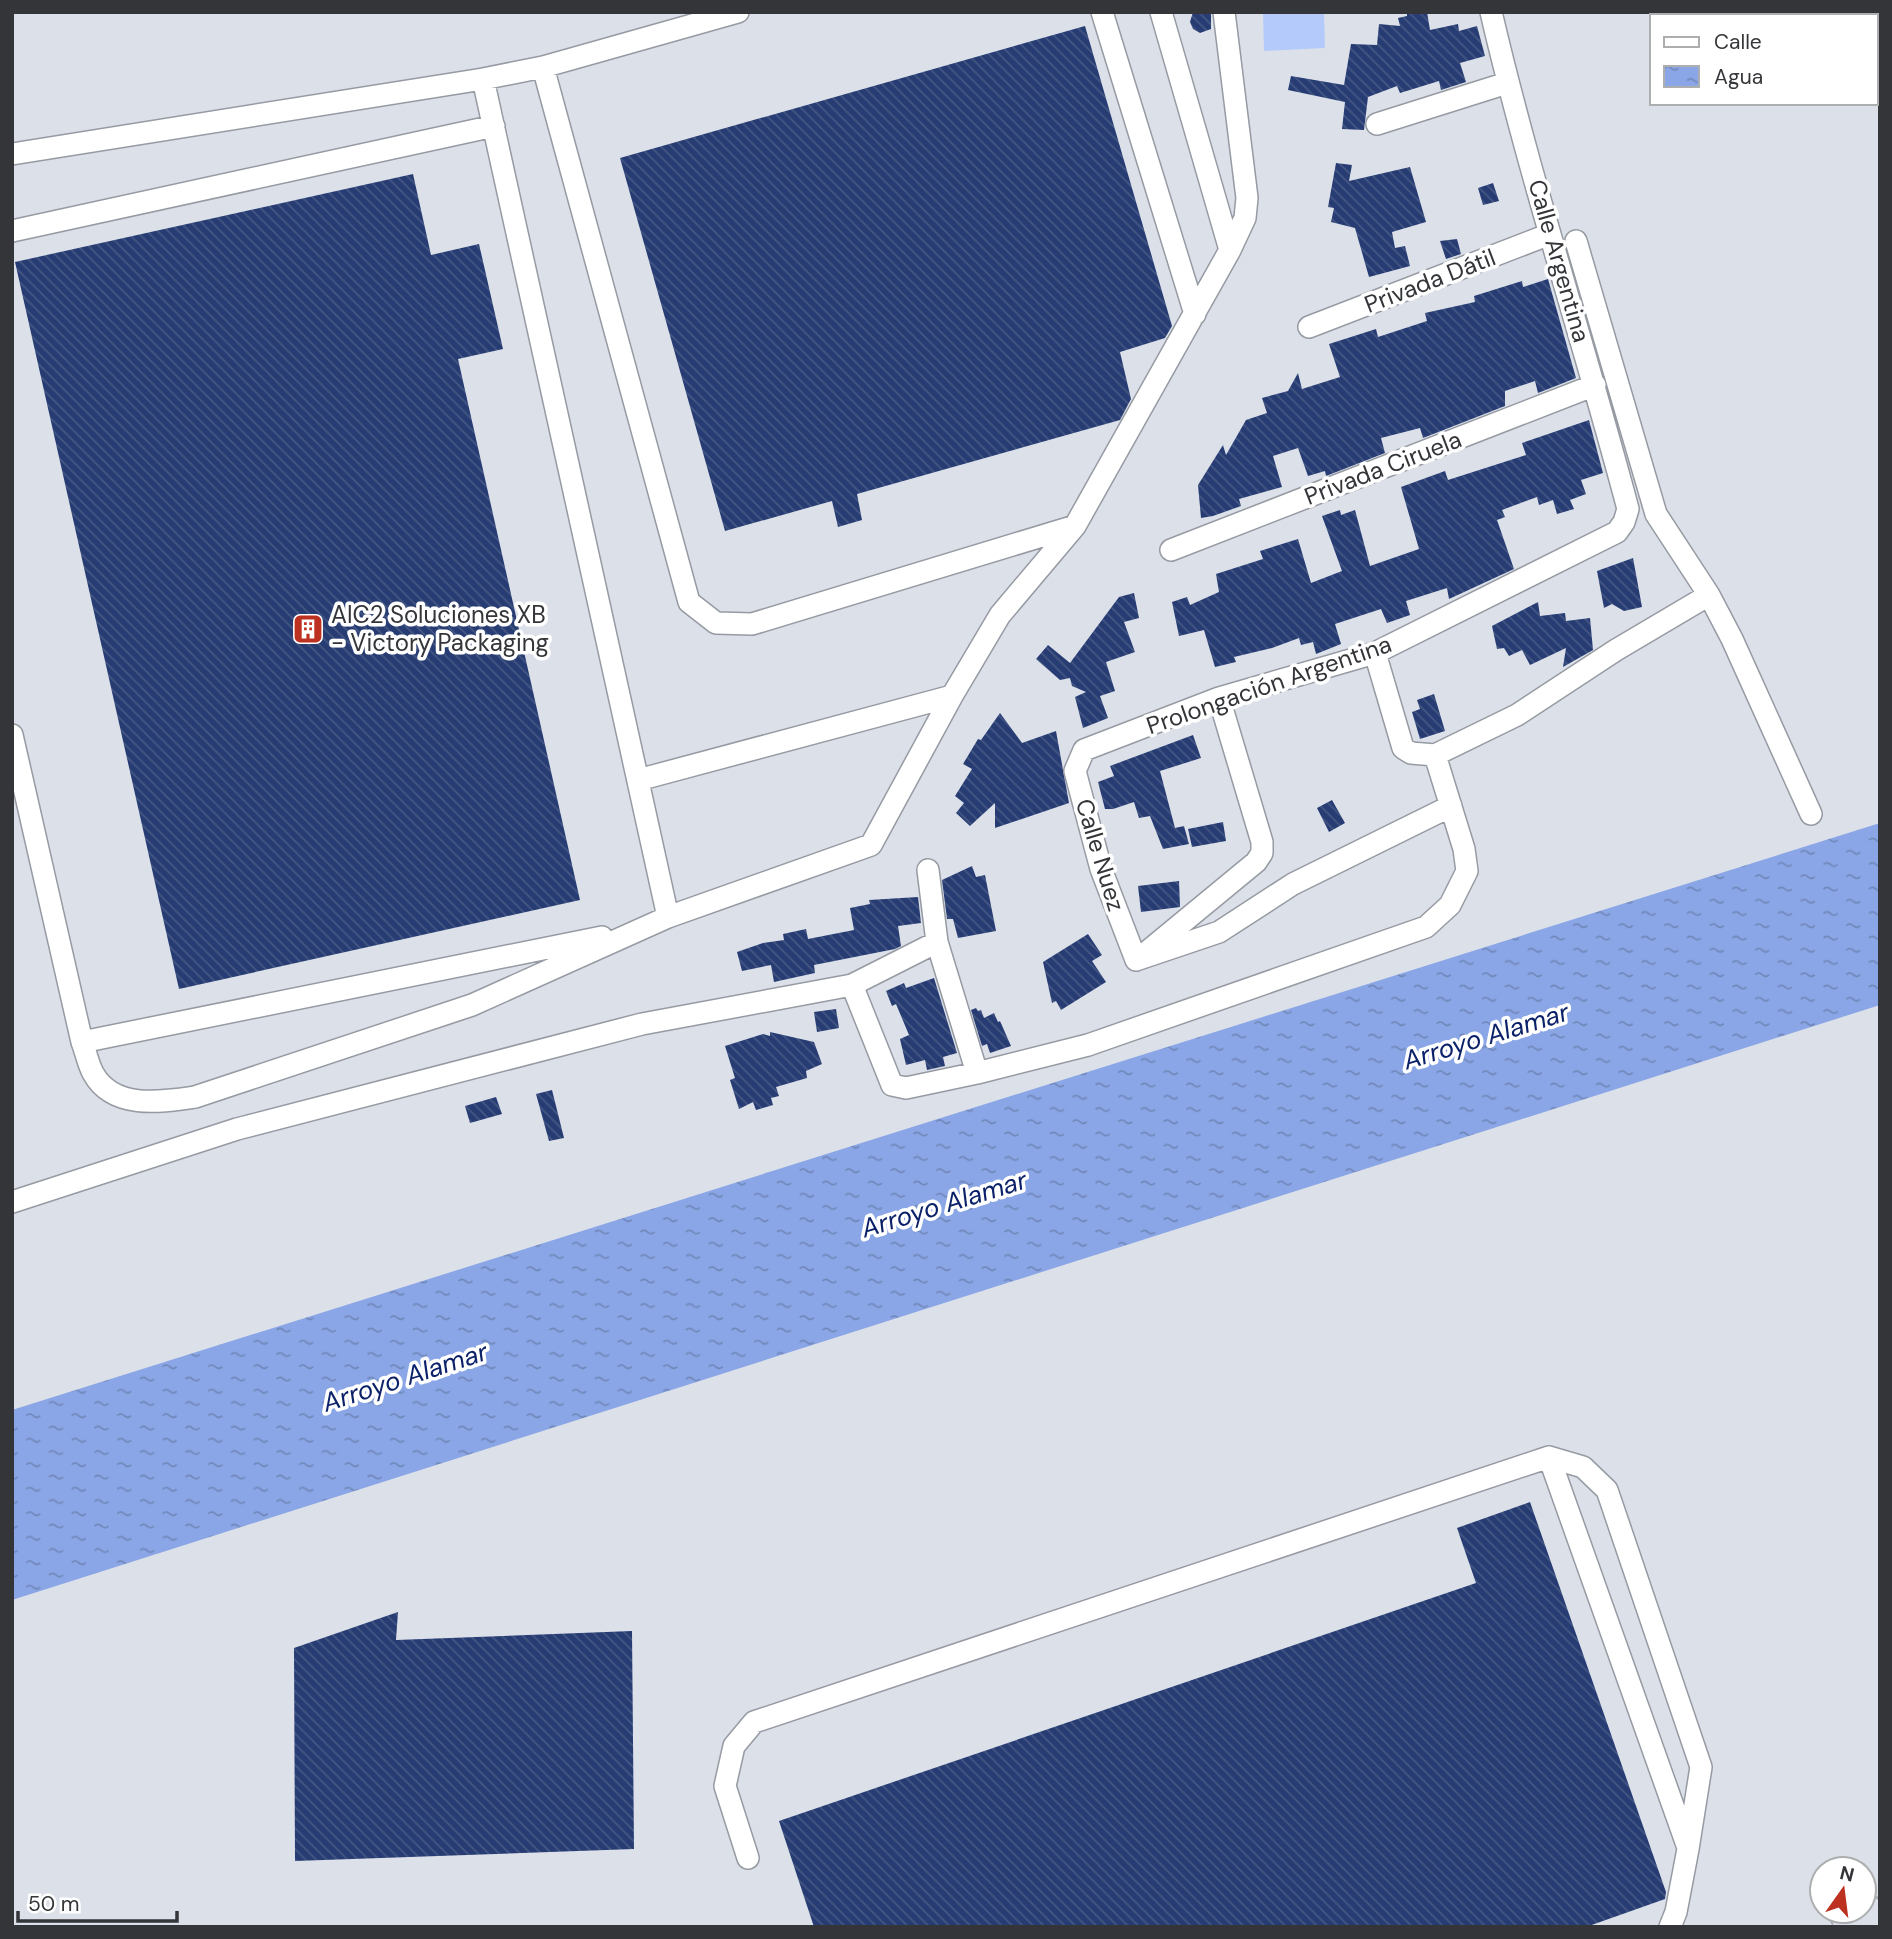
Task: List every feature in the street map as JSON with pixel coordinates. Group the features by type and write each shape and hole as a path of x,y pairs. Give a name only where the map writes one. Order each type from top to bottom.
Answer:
{"street":[{"path":"12,154 483,79 543,67 738,12"},
{"path":"1102,12 1195,314"},
{"path":"1161,12 1230,250"},
{"path":"12,735 82,1042 93,1073 105,1089 122,1097 151,1103 195,1097 472,1005 668,917 871,845 952,696 1000,615 1075,526 1195,314 1245,218 1247,198 1224,12"},
{"name":"Calle Argentina","path":"1490,12 1507,83 1595,385 1626,516"},
{"path":"543,67 689,602 716,623 752,624 1075,526"},
{"path":"483,79 668,917"},
{"path":"1377,124 1507,83"},
{"path":"12,231 494,126"},
{"name":"Privada Dátil","path":"1309,327 1550,234"},
{"path":"1576,240 1656,514 1709,595 1732,639 1811,814"},
{"name":"Privada Ciruela","path":"1171,550 1595,385"},
{"path":"1626,516 1656,514"},
{"name":"Prolongación Argentina","path":"1084,750 1219,698 1375,653 1617,532 1626,516"},
{"path":"1375,653 1403,748 1411,753 1435,755 1517,715 1616,650 1709,595"},
{"path":"638,780 952,696"},
{"path":"1136,960 1256,862 1262,853 1262,842 1219,698"},
{"name":"Calle Nuez","path":"1084,750 1078,758 1075,771 1101,869 1136,960"},
{"path":"852,985 892,1085 906,1088 1088,1045 1426,927 1450,905 1467,871 1464,849 1435,755"},
{"path":"1136,960 1219,932 1293,884 1451,806"},
{"path":"928,870 937,942 977,1073"},
{"path":"82,1042 640,930"},
{"path":"12,1202 237,1129 642,1024 852,985 937,942"},
{"path":"1549,1457 1688,1849"},
{"path":"748,1857 725,1786 734,1746 754,1722 1549,1457 1583,1467 1607,1490 1700,1767 1688,1849 1671,1927"}],"shaded area":[{"path":"1263,12 1324,12 1325,48 1264,51"}],"water":[{"name":"Arroyo Alamar","path":"1880,823 1880,1005 12,1600 12,1410"}],"building":[{"path":"1193,12 1211,12 1211,29 1200,33 1193,29 1190,22"},
{"path":"1407,12 1427,12 1430,30 1458,24 1459,31 1477,26 1485,56 1460,63 1466,82 1441,90 1439,81 1400,93 1397,86 1368,97 1364,130 1342,129 1345,102 1288,90 1291,76 1344,85 1351,44 1377,45 1379,24 1400,26 1398,18 1407,16"},
{"path":"1085,26 1172,326 1165,338 1120,352 1131,399 1120,420 857,494 862,520 838,527 832,501 725,531 620,158"},
{"path":"1336,163 1352,165 1349,181 1410,167 1426,222 1392,232 1395,248 1405,246 1410,266 1369,277 1355,228 1331,222 1334,208 1328,207"},
{"name":"AIC2 Soluciones XB - Victory Packaging","path":"413,174 431,255 479,244 503,349 458,359 580,900 179,989 15,262"},
{"path":"1493,183 1499,201 1483,205 1478,188"},
{"path":"1457,239 1461,254 1446,259 1440,241"},
{"path":"1548,279 1576,378 1538,393 1535,381 1505,391 1505,406 1423,438 1420,428 1381,438 1385,453 1326,476 1325,471 1308,476 1298,448 1273,456 1282,487 1239,499 1241,506 1201,518 1198,485 1223,445 1226,455 1246,420 1267,413 1262,398 1288,391 1298,373 1302,389 1340,377 1329,344 1376,329 1378,337 1427,321 1425,313 1475,302 1474,296 1522,281 1523,287"},
{"path":"1589,420 1603,473 1581,480 1586,494 1570,500 1574,509 1557,514 1553,500 1539,505 1537,497 1502,510 1505,517 1497,520 1514,569 1449,599 1447,588 1406,601 1410,615 1387,623 1381,609 1335,624 1341,644 1316,654 1313,642 1301,645 1299,638 1234,657 1236,662 1215,667 1204,630 1179,636 1172,602 1187,597 1190,605 1219,592 1216,574 1263,559 1260,551 1298,539 1311,583 1342,571 1322,516 1340,510 1341,515 1355,510 1370,566 1419,549 1401,487 1445,471 1448,480 1526,455 1522,443"},
{"path":"1633,558 1642,607 1624,611 1612,604 1604,608 1597,571"},
{"path":"1134,593 1139,618 1124,622 1135,652 1106,662 1115,691 1100,696 1108,718 1083,728 1075,697 1086,692 1072,686 1070,678 1060,680 1036,659 1048,645 1070,663 1119,597"},
{"path":"1538,602 1540,616 1565,613 1566,621 1590,618 1593,650 1563,667 1566,648 1530,665 1522,650 1509,656 1504,648 1497,649 1492,626"},
{"path":"1434,694 1445,731 1420,739 1412,712 1420,709 1417,700"},
{"path":"1000,713 1022,743 1056,731 1069,803 995,828 995,803 970,826 956,813 964,803 955,796 972,769 963,764 978,739 981,740"},
{"path":"1193,735 1201,758 1160,771 1175,828 1184,826 1189,844 1163,849 1150,816 1139,818 1134,802 1105,809 1098,782 1114,776 1110,766"},
{"path":"1332,800 1345,823 1329,832 1317,808"},
{"path":"1223,822 1226,841 1192,847 1188,829"},
{"path":"972,866 976,877 985,875 996,931 958,938 953,919 947,919 942,880"},
{"path":"1179,881 1180,907 1141,912 1138,886"},
{"path":"918,897 921,923 898,926 901,946 895,949 814,965 815,973 774,982 771,965 742,971 737,952 763,943 784,940 783,934 806,929 808,939 854,930 850,908 870,904 869,900"},
{"path":"1088,934 1102,955 1092,961 1106,982 1061,1010 1056,1001 1052,1003 1043,962"},
{"path":"934,978 957,1053 943,1057 945,1066 927,1070 925,1060 906,1065 900,1039 909,1035 896,1004 892,1006 886,991 904,983 906,988"},
{"path":"836,1009 839,1028 817,1032 814,1012"},
{"path":"971,1010 981,1010 984,1018 994,1013 1011,1046 990,1053 987,1044 982,1046"},
{"path":"770,1032 814,1042 822,1064 806,1071 807,1078 776,1087 779,1096 771,1098 773,1105 756,1110 753,1102 739,1109 730,1080 735,1078 725,1046 763,1034 770,1036"},
{"path":"552,1090 564,1138 549,1141 536,1094"},
{"path":"496,1097 502,1114 470,1123 465,1106"},
{"path":"1530,1502 1666,1892 1665,1899 1586,1927 814,1927 779,1821 1476,1583 1457,1528"},
{"path":"398,1612 396,1640 632,1631 634,1849 295,1861 294,1648"}],"place":[{"name":"AIC2 Soluciones XB - Victory Packaging","path":"308,629"}]}
